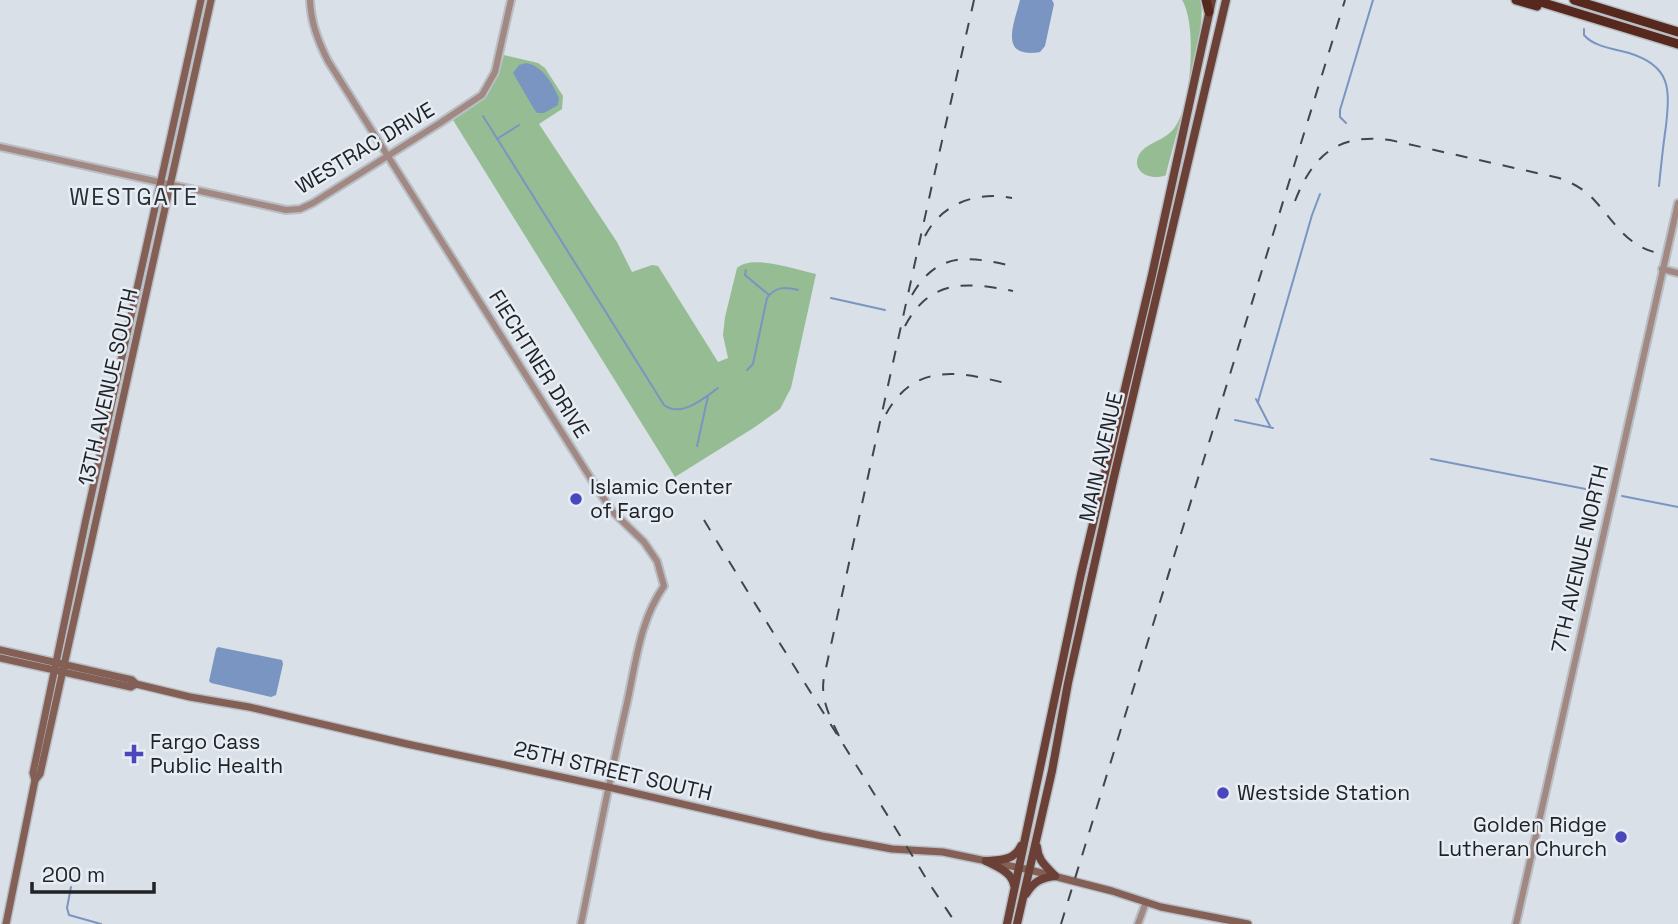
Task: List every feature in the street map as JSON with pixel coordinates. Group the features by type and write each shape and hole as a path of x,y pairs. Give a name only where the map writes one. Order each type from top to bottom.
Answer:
{"highway":[{"path":"1206,0 1209,12"},
{"path":"1516,0 1603,21"},
{"path":"1534,0 1678,44"},
{"path":"1574,0 1678,32"}],"main road":[{"path":"202,0 201,17 206,21"},
{"name":"13TH AVENUE SOUTH","path":"59,667 86,519 202,0"},
{"name":"13TH AVENUE SOUTH","path":"6,924 35,780 33,773 171,185 211,0"},
{"name":"MAIN AVENUE","path":"1007,924 1081,574 1155,263 1212,0"},
{"name":"MAIN AVENUE","path":"1017,924 1109,498 1226,0"},
{"path":"1108,460 1105,493 1109,498"},
{"name":"25TH STREET SOUTH","path":"0,650 59,667"},
{"name":"25TH STREET SOUTH","path":"0,658 132,680 136,684 190,697 249,707 831,838 892,849 943,852 1030,870 1084,883 1161,907 1248,924"},
{"path":"1058,686 1052,737 1058,741"},
{"path":"986,861 1007,859 1015,855 1020,850 1030,820"},
{"path":"1037,838 1038,857 1055,876"},
{"path":"986,861 1008,874 1013,880 1015,890"},
{"path":"1023,899 1035,882 1055,876"}],"street":[{"name":"FIECHTNER DRIVE","path":"310,0 313,27 323,52 612,511 644,542 657,561 664,586 647,615 608,787"},
{"name":"WESTRAC DRIVE","path":"0,147 285,210 300,209 389,156 482,95 495,72 511,0"},
{"name":"7TH AVENUE NORTH","path":"1516,924 1678,203"},
{"path":"1662,269 1678,273"},
{"path":"580,924 608,787"},
{"path":"1138,924 1146,902"}],"green space":[{"path":"1182,0 1200,0 1202,13 1186,99 1191,44 1187,11"},
{"path":"504,55 538,63 545,68 563,96 562,109 539,124 617,242 632,272 652,265 658,266 718,362 728,358 723,335 737,268 753,262 816,274 791,388 780,409 675,477 453,120 486,93 496,77"},
{"path":"1185,104 1166,175 1145,175 1138,168 1138,157 1145,148 1171,132"}],"water":[{"path":"1020,0 1052,0 1054,4 1045,46 1040,52 1027,53 1018,50 1014,45 1013,29"},
{"path":"526,63 542,71 559,98 558,105 544,113 537,113 513,73 519,65"},
{"path":"218,647 282,660 276,695 271,697 211,683 209,681"}],"waterway":[{"path":"1346,123 1340,117 1340,110 1373,0"},
{"path":"1584,29 1584,35 1593,42 1643,58 1653,65 1665,80 1668,100 1659,186"},
{"path":"483,116 664,405 678,409 692,406 718,388"},
{"path":"497,139 519,125"},
{"path":"1258,402 1320,194"},
{"path":"746,270 745,275 769,295"},
{"path":"747,370 753,364 767,298 781,288 798,290"},
{"path":"831,298 885,310"},
{"path":"697,446 708,396"},
{"path":"1256,399 1270,426"},
{"path":"1235,420 1273,428"},
{"path":"1431,459 1601,492"},
{"path":"1622,496 1678,507"},
{"path":"71,887 67,908 69,915 101,924"}],"railway":[{"path":"839,736 825,700 824,677 974,0"},
{"path":"1061,924 1345,0"},
{"path":"1295,201 1310,171 1330,151 1356,140 1390,140 1564,180 1588,194 1628,238 1654,252"},
{"path":"925,236 941,215 962,202 986,196 1012,198"},
{"path":"912,295 932,270 955,260 982,260 1012,266"},
{"path":"905,326 915,310 938,291 966,285 1013,291"},
{"path":"886,414 910,386 938,375 954,374 1005,383"},
{"path":"704,520 956,924"}],"place":[{"name":"Islamic Center of Fargo","path":"576,499"},
{"name":"Fargo Cass Public Health","path":"134,754"},
{"name":"Westside Station","path":"1223,793"},
{"name":"Golden Ridge Lutheran Church","path":"1621,837"}],"district":[{"name":"WESTGATE","path":"134,197"}]}
